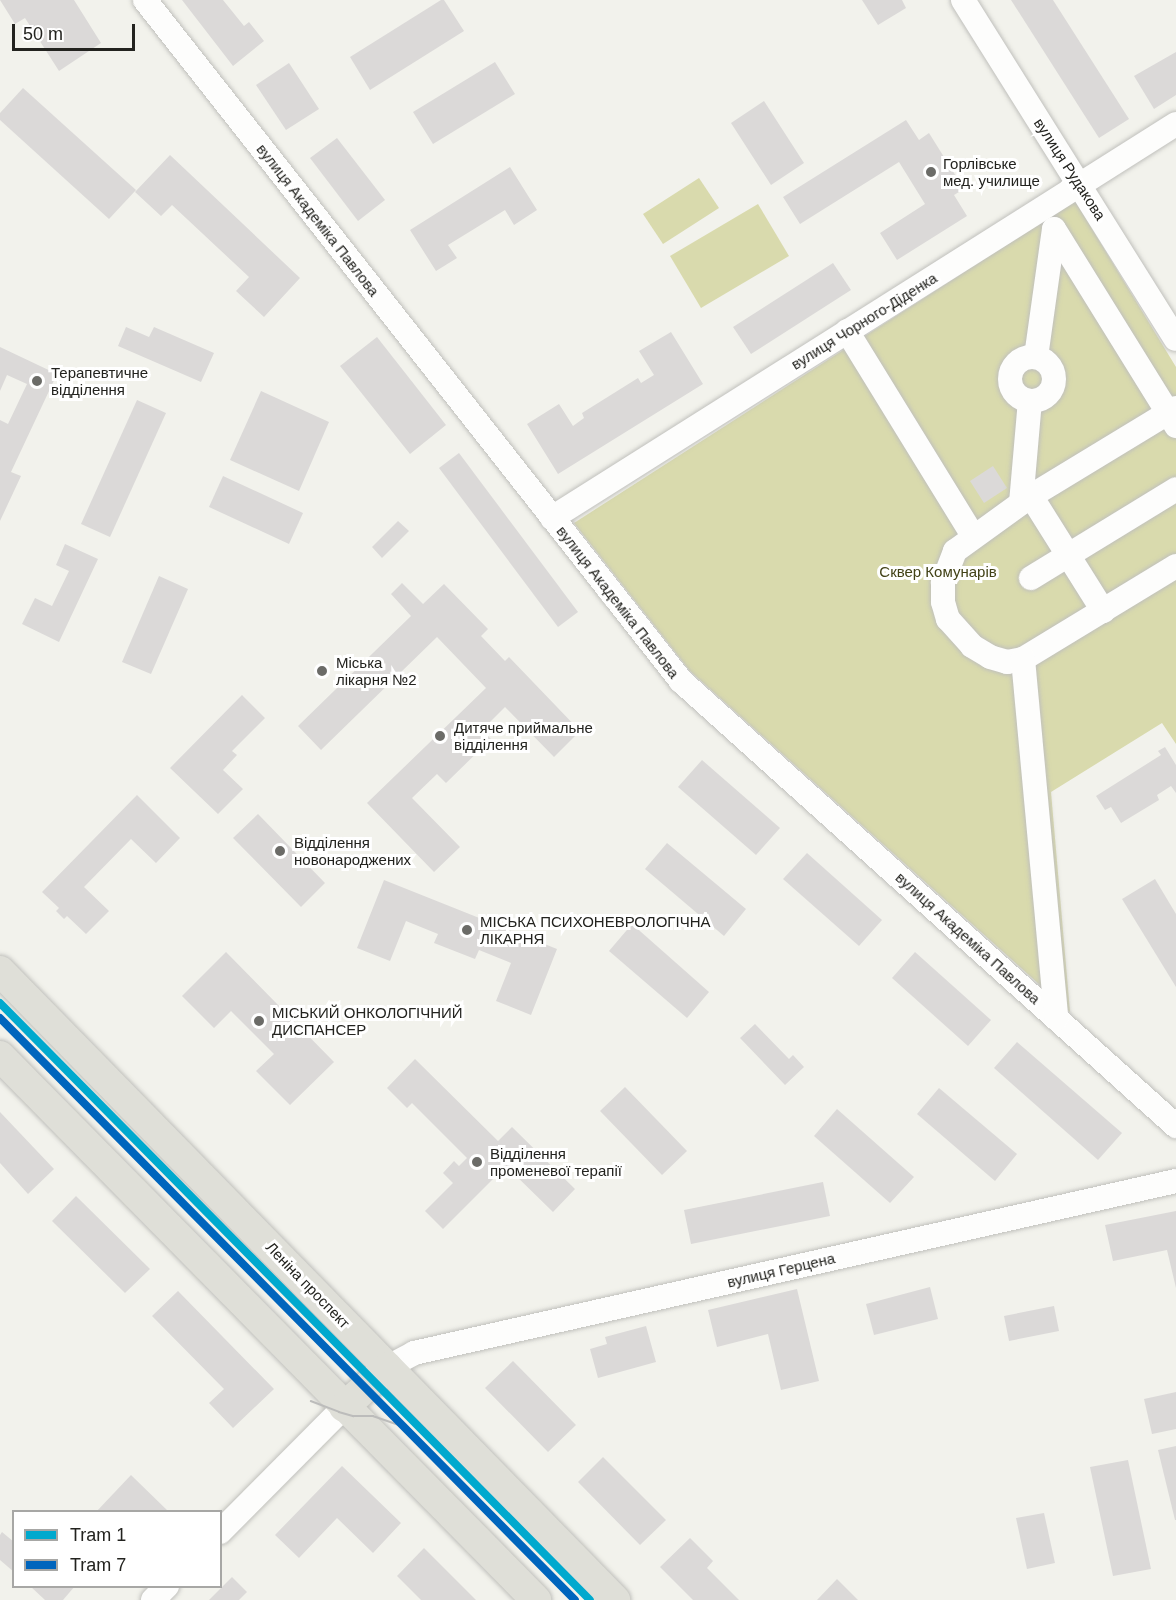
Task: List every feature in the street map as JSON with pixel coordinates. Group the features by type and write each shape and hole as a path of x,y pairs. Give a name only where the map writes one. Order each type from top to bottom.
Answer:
{"main road":[{"name":"Леніна проспект","path":"0,971 615,1600"},
{"path":"0,1056 530,1598"},
{"path":"344,1407 388,1367"}],"street":[{"name":"вулиця Академіка Павлова","path":"145,0 681,681 1176,1125"},
{"name":"вулиця Рудакова","path":"963,0 1176,339"},
{"name":"вулиця Чорного-Діденка","path":"552,518 1176,124"},
{"path":"1035,357 1054,229 1173,416 1026,499 955,551 943,583 943,602 948,619 972,646 990,657 1007,662 1023,659 1176,566"},
{"path":"847,331 973,536"},
{"path":"1035,357 1046,361 1052,369 1053,386 1046,396 1030,401 1016,394 1010,376 1018,361 1035,357"},
{"path":"1030,401 1026,499 1068,555 1103,611"},
{"path":"1031,578 1176,489"},
{"path":"1023,659 1056,1018"},
{"name":"вулиця Герцена","path":"388,1367 414,1353 1176,1181"},
{"path":"222,1530 344,1407"},
{"path":"153,1600 165,1588"}],"green space":[{"path":"699,178 719,208 663,244 643,214"},
{"name":"Сквер Комунарів","path":"1075,201 1176,367 1176,744 1162,723 1051,792 1070,1012 690,671 574,523"},
{"path":"758,204 789,256 701,308 670,256"}],"building":[{"path":"0,0 74,0 101,43 59,71 25,18 15,24"},
{"path":"182,0 223,0 244,26 249,22 264,41 233,66"},
{"path":"444,0 464,31 370,90 350,57"},
{"path":"862,0 902,0 906,8 878,25"},
{"path":"1011,0 1053,0 1129,119 1099,138"},
{"path":"1176,52 1176,95 1154,109 1134,76"},
{"path":"495,62 515,94 433,144 413,112"},
{"path":"289,63 319,109 286,130 256,85"},
{"path":"23,88 136,190 109,219 0,120 0,113"},
{"path":"764,101 804,163 771,185 731,123"},
{"path":"906,120 919,140 929,133 964,189 954,195 967,216 897,260 880,233 925,204 899,162 800,224 783,197"},
{"path":"337,138 385,200 358,221 310,158"},
{"path":"170,155 300,278 264,317 236,291 249,277 172,205 161,216 135,192"},
{"path":"510,167 537,210 514,225 505,210 448,245 457,258 436,271 410,230"},
{"path":"833,263 851,290 751,354 733,327"},
{"path":"126,327 149,337 154,327 214,353 201,382 118,346"},
{"path":"671,332 703,384 558,474 527,424 559,404 573,426 584,418 582,413 638,378 641,383 654,375 639,351"},
{"path":"377,337 446,425 410,454 340,366"},
{"path":"0,347 57,374 11,472 21,476 0,521 0,420 8,424 27,384 7,375 0,391"},
{"path":"261,391 329,422 299,491 230,460"},
{"path":"137,400 166,413 110,537 81,524"},
{"path":"459,453 578,612 558,627 439,468"},
{"path":"993,466 1007,488 984,503 970,481"},
{"path":"223,476 303,513 289,544 209,507"},
{"path":"398,521 409,531 382,558 372,547"},
{"path":"65,544 98,559 59,642 22,624 35,598 52,606 69,571 56,565"},
{"path":"159,576 188,589 151,674 122,662"},
{"path":"402,583 423,604 444,584 488,629 481,636 505,661 509,657 580,731 554,757 505,707 482,730 491,739 446,783 437,774 412,798 460,847 434,872 367,803 486,688 437,637 321,750 298,726 411,616 391,594"},
{"path":"242,695 265,718 232,751 237,755 223,770 243,789 218,814 170,768"},
{"path":"1165,747 1176,765 1176,793 1171,786 1157,795 1159,800 1121,823 1111,807 1105,810 1096,796 1161,755 1158,751"},
{"path":"702,760 780,828 756,855 678,787"},
{"path":"137,795 180,838 156,863 131,839 84,887 109,911 86,934 67,916 64,919 56,911 59,908 42,892"},
{"path":"258,814 325,883 301,907 233,838"},
{"path":"667,843 746,909 724,936 645,869"},
{"path":"807,853 882,920 859,946 783,879"},
{"path":"1155,879 1176,914 1176,987 1122,899"},
{"path":"384,880 557,949 531,1015 496,1001 511,963 479,950 475,959 434,943 438,934 406,921 390,961 357,948"},
{"path":"632,924 709,992 687,1018 609,951"},
{"path":"226,952 334,1062 290,1105 256,1071 274,1054 231,1011 214,1028 182,996"},
{"path":"915,952 991,1020 968,1046 892,978"},
{"path":"755,1024 789,1059 793,1055 804,1067 785,1085 740,1038"},
{"path":"1017,1042 1122,1133 1098,1160 994,1068"},
{"path":"415,1059 498,1141 512,1127 575,1189 553,1212 506,1166 443,1229 425,1211 453,1183 443,1173 454,1161 459,1166 467,1158 412,1103 407,1108 387,1088"},
{"path":"625,1087 687,1151 662,1175 600,1111"},
{"path":"939,1088 1017,1154 995,1181 917,1114"},
{"path":"837,1109 914,1177 890,1203 814,1136"},
{"path":"0,1112 54,1169 28,1194 0,1163"},
{"path":"823,1182 830,1216 691,1244 684,1210"},
{"path":"76,1196 150,1269 125,1293 52,1221"},
{"path":"1176,1211 1176,1288 1167,1250 1113,1261 1105,1225"},
{"path":"930,1287 938,1319 874,1335 866,1304"},
{"path":"797,1289 819,1381 781,1390 768,1334 717,1347 708,1310"},
{"path":"178,1291 274,1389 233,1428 209,1403 224,1389 152,1316"},
{"path":"1054,1306 1059,1331 1009,1341 1004,1316"},
{"path":"646,1326 656,1362 598,1378 590,1349 607,1344 605,1337"},
{"path":"513,1361 576,1425 548,1452 485,1388"},
{"path":"1176,1392 1176,1429 1152,1434 1144,1399"},
{"path":"1176,1446 1176,1520 1175,1520 1158,1450"},
{"path":"603,1457 666,1520 640,1545 578,1482"},
{"path":"1128,1460 1151,1569 1113,1576 1090,1467"},
{"path":"342,1466 401,1523 373,1553 337,1518 299,1558 275,1535"},
{"path":"131,1475 167,1510 98,1510"},
{"path":"1044,1513 1055,1563 1027,1569 1016,1518"},
{"path":"2,1532 12,1540 12,1570 0,1560"},
{"path":"690,1538 713,1561 707,1568 739,1600 693,1600 660,1567"},
{"path":"424,1548 476,1600 421,1600 397,1576"},
{"path":"232,1577 247,1592 239,1600 209,1600"},
{"path":"837,1579 858,1600 817,1600"},
{"path":"32,1588 73,1588 63,1600 45,1600"}],"tram line":[{"name":"1","path":"0,1003 590,1600"},
{"name":"7","path":"0,1018 575,1600"},
{"path":"311,1401 353,1416 373,1416 399,1425"}],"place":[{"name":"Горлівське мед. училище","path":"931,172"},
{"name":"Терапевтичне відділення","path":"37,381"},
{"name":"Міська лікарня №2","path":"322,671"},
{"name":"Дитяче приймальне відділення","path":"440,736"},
{"name":"Відділення новонароджених","path":"280,851"},
{"name":"МІСЬКА ПСИХОНЕВРОЛОГІЧНА ЛІКАРНЯ","path":"467,930"},
{"name":"МІСЬКИЙ ОНКОЛОГІЧНИЙ ДИСПАНСЕР","path":"259,1021"},
{"name":"Відділення променевої терапії","path":"477,1162"}]}
